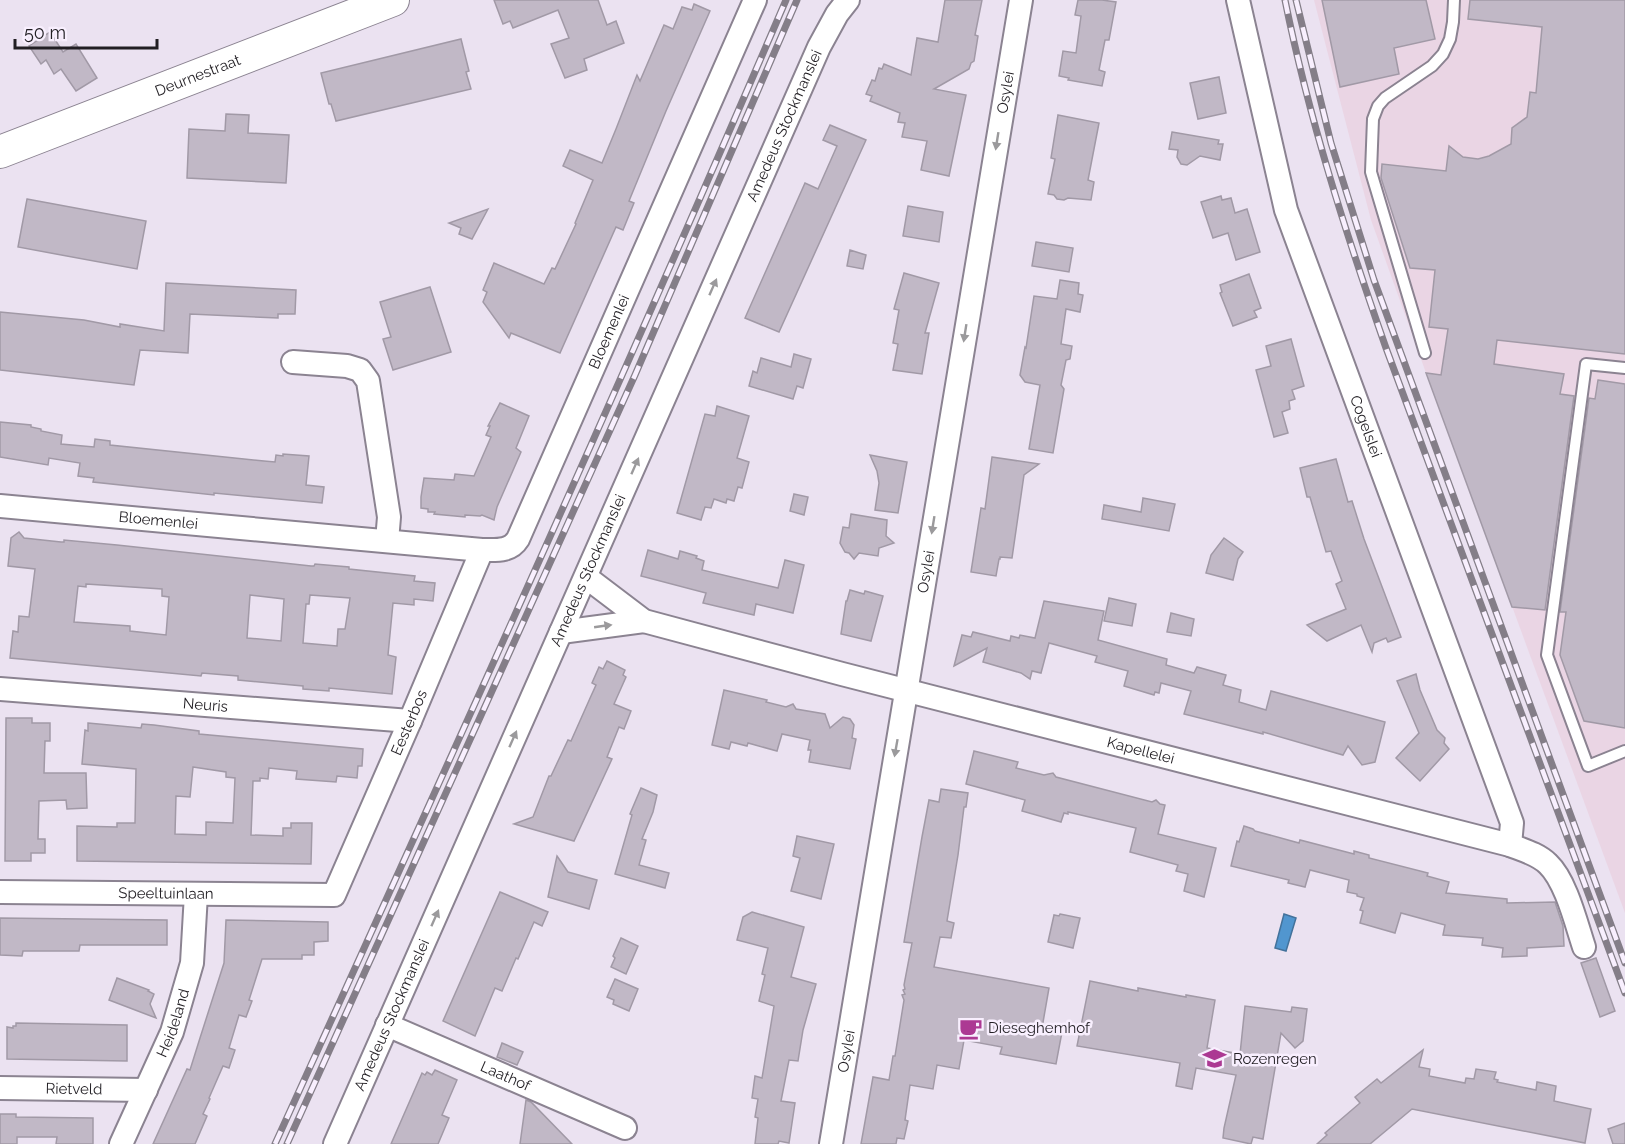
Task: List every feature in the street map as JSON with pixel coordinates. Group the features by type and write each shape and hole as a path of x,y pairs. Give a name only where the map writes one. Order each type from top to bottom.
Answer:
{"street":[{"name":"Deurnestraat","path":"0,152 393,0"},
{"name":"Bloemenlei","path":"0,506 482,550 511,547 518,539 755,0"},
{"name":"Amedeus Stockmanslei","path":"335,1144 819,47 837,14 848,0"},
{"name":"Osylei","path":"831,1144 1020,0"},
{"name":"Cogelslei","path":"1238,0 1286,210 1512,822 1510,845"},
{"path":"293,362 347,366 360,370 368,381 389,517 387,542"},
{"name":"Eesterbos","path":"334,895 482,550"},
{"name":"Kapellelei","path":"586,577 644,621 906,691 1510,845 1538,856 1555,872 1561,882 1584,947"},
{"name":"Kapellelei","path":"561,632 644,621"},
{"name":"Neuris","path":"0,689 410,721"},
{"name":"Speeltuinlaan","path":"0,892 334,895"},
{"name":"Heideland","path":"121,1144 172,1032 192,963 196,894"},
{"name":"Laathof","path":"387,1026 624,1128"},
{"name":"Rietveld","path":"0,1088 146,1090"}],"lane":[{"path":"1425,353 1371,172 1373,119 1378,106 1385,98 1432,66 1443,54 1452,31 1454,0"},
{"path":"1625,368 1586,364 1547,655 1588,766 1625,751"}],"shaded area":[{"path":"1314,0 1625,0 1625,913 1371,220"}],"water":[{"path":"1284,914 1296,918 1286,951 1275,948"}],"building":[{"path":"494,0 598,0 607,25 616,21 624,43 584,59 587,70 565,78 551,44 569,38 558,10 513,28 510,21 503,24"},
{"path":"945,0 982,0 975,35 978,36 974,61 969,69 934,89 966,95 949,176 921,170 927,141 902,137 905,123 898,122 900,113 870,101 872,96 866,94 872,80 875,81 879,68 882,69 884,64 911,75 917,38 938,42"},
{"path":"1078,0 1116,2 1109,40 1105,40 1099,70 1105,72 1102,86 1068,80 1069,78 1059,76 1063,51 1076,53 1081,16 1075,15"},
{"path":"1322,0 1426,0 1435,39 1394,48 1399,74 1340,87"},
{"path":"1470,0 1625,0 1625,354 1497,340 1494,364 1564,374 1560,394 1574,396 1545,610 1512,607 1426,373 1441,375 1448,329 1429,327 1435,270 1410,268 1381,178 1382,164 1446,171 1449,146 1463,157 1478,159 1489,156 1511,144 1512,128 1527,117 1530,92 1536,93 1542,27 1468,19"},
{"path":"694,4 710,11 629,201 634,203 623,230 616,227 560,353 511,333 509,338 483,302 487,292 483,290 494,263 544,284 552,268 555,269 593,180 563,166 570,150 602,163 637,75 640,81 664,25 673,29 682,7 692,10"},
{"path":"50,32 63,52 76,44 97,78 76,91 61,69 54,74 46,60 41,64 29,46"},
{"path":"461,39 471,89 336,121 321,73"},
{"path":"1219,77 1226,113 1198,119 1190,83"},
{"path":"226,114 249,115 248,133 289,135 286,183 187,178 189,129 225,131"},
{"path":"1058,115 1099,123 1088,180 1094,182 1091,200 1068,198 1064,200 1048,194 1055,159 1051,158"},
{"path":"830,125 866,140 779,332 745,318 805,183 818,189 837,146 823,140"},
{"path":"1172,132 1219,140 1218,144 1223,144 1220,160 1200,156 1187,165 1181,164 1177,157 1178,150 1169,149"},
{"path":"1221,196 1222,200 1231,198 1235,213 1247,209 1260,252 1236,260 1228,233 1213,238 1201,202"},
{"path":"27,199 146,221 137,269 18,247"},
{"path":"908,206 943,212 939,242 903,236"},
{"path":"488,209 472,239 459,234 461,228 449,223"},
{"path":"1036,242 1073,248 1069,272 1032,266"},
{"path":"850,250 866,255 863,269 847,266"},
{"path":"904,273 939,283 925,333 929,333 922,374 893,370 898,344 893,343 899,310 894,309"},
{"path":"1249,274 1261,308 1254,311 1257,317 1233,326 1220,293 1222,292 1220,285"},
{"path":"1060,280 1079,283 1078,294 1083,295 1080,312 1066,309 1061,344 1072,346 1070,359 1066,360 1061,385 1064,389 1053,453 1029,449 1040,385 1025,382 1020,375 1034,296 1057,299"},
{"path":"166,283 296,290 295,314 278,314 278,318 190,314 188,353 140,350 134,385 0,370 0,312 84,320 120,327 120,324 164,331"},
{"path":"430,287 451,352 393,370 383,339 391,337 380,302"},
{"path":"1291,339 1304,386 1292,390 1295,399 1289,401 1290,409 1282,412 1288,433 1274,437 1256,370 1271,366 1266,346"},
{"path":"794,354 811,359 803,388 797,386 793,399 749,386 753,371 757,373 761,358 791,367"},
{"path":"1598,380 1625,384 1625,728 1584,721 1560,655 1566,612 1560,612 1589,398 1595,399"},
{"path":"500,403 529,416 516,448 521,452 497,507 494,520 482,515 465,515 465,517 434,514 435,512 428,512 428,509 421,508 424,478 454,480 455,474 474,476 491,437 486,435 490,426 488,426"},
{"path":"717,406 749,416 737,458 749,462 742,488 738,487 734,501 727,499 726,503 714,499 711,508 705,507 701,520 677,513 705,414 715,416"},
{"path":"0,422 31,425 41,431 62,435 61,444 94,447 95,439 110,441 110,445 275,462 276,455 309,456 306,485 324,487 322,503 214,493 214,495 93,482 94,478 78,476 80,463 49,458 48,465 0,457"},
{"path":"870,455 907,462 898,513 875,510 879,483"},
{"path":"992,457 1039,464 1024,475 1012,558 1000,557 996,576 971,572 981,508 985,509"},
{"path":"1336,459 1348,502 1352,501 1401,637 1388,642 1386,638 1374,643 1372,652 1361,625 1327,641 1307,625 1346,609 1336,584 1342,581 1331,551 1326,552 1310,497 1307,497 1300,468"},
{"path":"794,494 808,497 804,515 790,511"},
{"path":"1143,498 1175,504 1169,531 1102,519 1104,505 1141,512"},
{"path":"851,514 887,520 886,536 894,543 879,548 878,556 859,553 854,559 845,552 840,543 843,527 849,528"},
{"path":"19,532 24,538 117,545 311,566 315,564 349,567 349,569 415,576 414,581 435,583 433,601 414,599 414,605 393,603 388,655 396,657 392,694 329,688 329,691 303,689 303,686 238,680 238,676 202,673 201,676 10,658 13,631 18,632 19,616 29,617 35,569 8,566 11,538","holes":["86,584 162,589 162,596 169,597 166,635 130,631 130,626 74,622 78,586 86,587","250,595 284,599 281,641 247,638","310,595 350,598 345,629 338,629 337,646 303,643 306,604 309,604"]},
{"path":"1224,538 1243,552 1238,559 1233,580 1206,573 1211,555"},
{"path":"648,550 678,559 680,551 697,556 696,558 704,561 702,570 778,588 785,560 804,565 793,613 756,604 754,615 703,603 706,593 641,576"},
{"path":"850,590 883,596 871,641 841,634"},
{"path":"1109,598 1136,604 1132,626 1104,621"},
{"path":"1044,601 1104,611 1098,640 1167,659 1166,665 1194,673 1197,667 1226,675 1223,685 1241,690 1239,702 1266,710 1271,691 1385,722 1375,762 1362,765 1348,746 1343,755 1263,732 1263,734 1184,714 1191,691 1161,683 1159,693 1155,692 1154,695 1124,686 1128,671 1095,662 1097,656 1049,643 1041,673 1032,671 1030,679 1021,673 983,662 987,648 954,666 962,635 971,637 973,632 1010,641 1011,636 1035,638"},
{"path":"1171,613 1194,619 1191,636 1167,632"},
{"path":"607,661 625,670 623,675 626,677 614,704 631,711 624,729 619,727 607,757 612,759 574,841 514,824 533,817 549,776 568,740 571,741 596,685 592,683 599,667 603,669"},
{"path":"1416,674 1420,690 1437,730 1445,738 1444,743 1449,749 1420,781 1396,758 1419,733 1397,681"},
{"path":"724,690 786,707 793,704 796,709 825,714 830,728 843,717 850,719 854,725 852,738 856,739 850,769 809,762 810,740 782,734 777,751 748,743 747,746 731,742 729,749 712,745"},
{"path":"6,718 32,718 32,723 50,723 50,741 45,741 44,773 86,773 87,808 67,809 66,800 39,801 38,839 45,839 45,853 31,853 31,861 5,861"},
{"path":"88,723 141,728 142,724 199,731 199,734 363,749 362,766 358,766 357,778 337,776 336,782 296,779 297,771 269,768 268,779 260,778 260,781 253,781 251,835 283,836 283,828 291,828 291,823 312,823 311,864 77,861 77,826 117,827 117,823 135,823 136,769 82,764 85,730 88,731","holes":["193,767 226,772 226,777 235,778 233,823 206,822 206,835 175,834 176,796 190,797"]},
{"path":"974,751 1018,762 1016,768 1044,775 1053,773 1056,777 1152,802 1156,800 1165,805 1158,834 1216,848 1204,897 1184,891 1188,874 1176,871 1178,865 1130,852 1136,828 1068,812 1068,814 1064,813 1061,822 1022,811 1025,800 966,784"},
{"path":"641,788 657,795 642,839 646,840 639,865 669,873 665,888 615,874 632,815 630,814"},
{"path":"941,789 968,793 947,921 954,923 951,938 940,937 934,967 1049,988 1042,1028 1062,1032 1056,1064 1000,1054 1002,1047 964,1040 959,1069 937,1065 933,1089 910,1085 905,1120 908,1121 904,1139 897,1138 896,1144 861,1144 873,1077 889,1080 893,1056 895,1056 904,1000 902,995 905,994 903,990 912,943 904,942 922,837 929,800 939,802"},
{"path":"1244,826 1299,843 1300,840 1354,854 1354,851 1369,855 1369,858 1428,873 1427,876 1449,882 1446,893 1507,899 1507,903 1555,902 1563,926 1564,946 1527,948 1527,956 1502,957 1503,948 1482,945 1483,938 1443,935 1445,925 1401,913 1395,933 1360,923 1363,911 1360,910 1364,898 1347,892 1349,880 1310,870 1305,887 1288,883 1289,880 1231,866 1237,841 1239,842"},
{"path":"797,836 834,844 821,899 791,891 800,858 793,856"},
{"path":"557,856 568,872 597,880 589,909 548,897"},
{"path":"500,892 548,912 542,926 534,922 502,991 495,988 475,1036 443,1021"},
{"path":"752,912 804,927 791,977 816,984 803,1030 798,1061 789,1060 781,1101 795,1103 789,1143 779,1141 778,1144 755,1144 758,1099 752,1098 755,1076 762,1078 774,1006 759,1001 768,948 737,940 743,917"},
{"path":"1060,914 1080,918 1073,948 1048,942 1054,915 1059,916"},
{"path":"0,918 167,920 167,945 80,945 79,951 23,951 22,956 0,955"},
{"path":"226,920 328,922 328,941 314,942 314,955 302,955 302,959 262,959 249,1000 252,1001 246,1017 239,1015 229,1048 235,1050 229,1068 223,1066 203,1114 207,1116 195,1144 153,1144 187,1069 190,1070 224,963"},
{"path":"621,938 638,946 626,974 611,967"},
{"path":"1596,958 1615,1011 1600,1017 1581,963"},
{"path":"117,978 154,994 150,1004 156,1018 109,1000"},
{"path":"615,979 638,989 629,1011 613,1004 614,1000 607,997"},
{"name":"Rozenregen","path":"1090,981 1138,991 1138,988 1215,1000 1207,1048 1240,1054 1245,1006 1291,1012 1292,1007 1307,1009 1303,1041 1295,1048 1281,1033 1263,1139 1253,1137 1251,1144 1223,1138 1236,1075 1196,1068 1192,1089 1176,1086 1180,1063 1077,1046"},
{"path":"16,1023 127,1025 127,1061 7,1059 7,1027 13,1028"},
{"path":"502,1043 523,1052 517,1065 497,1057"},
{"path":"1423,1050 1419,1067 1430,1069 1429,1076 1465,1083 1466,1078 1474,1079 1476,1069 1496,1072 1494,1079 1498,1080 1497,1082 1536,1090 1537,1082 1556,1086 1554,1101 1591,1109 1585,1143 1412,1109 1370,1144 1317,1144 1327,1135 1325,1133 1360,1103 1355,1097 1377,1079 1381,1083"},
{"path":"435,1070 457,1080 442,1115 449,1118 438,1144 391,1144 422,1073 425,1075 427,1072 432,1075"},
{"path":"526,1100 531,1102 572,1144 520,1144"},
{"path":"0,1114 16,1114 16,1117 93,1118 93,1144 56,1144 57,1137 17,1137 17,1144 0,1144"},
{"path":"1625,1123 1625,1144 1613,1144 1608,1129"}],"railway":[{"path":"275,1144 597,431 786,0"},
{"path":"287,1144 635,375 797,0"},
{"path":"1285,0 1317,132 1371,305 1625,993"},
{"path":"1296,0 1331,143 1374,280 1625,963"}],"place":[{"name":"Dieseghemhof","path":"970,1028"},
{"name":"Rozenregen","path":"1215,1059"}]}
